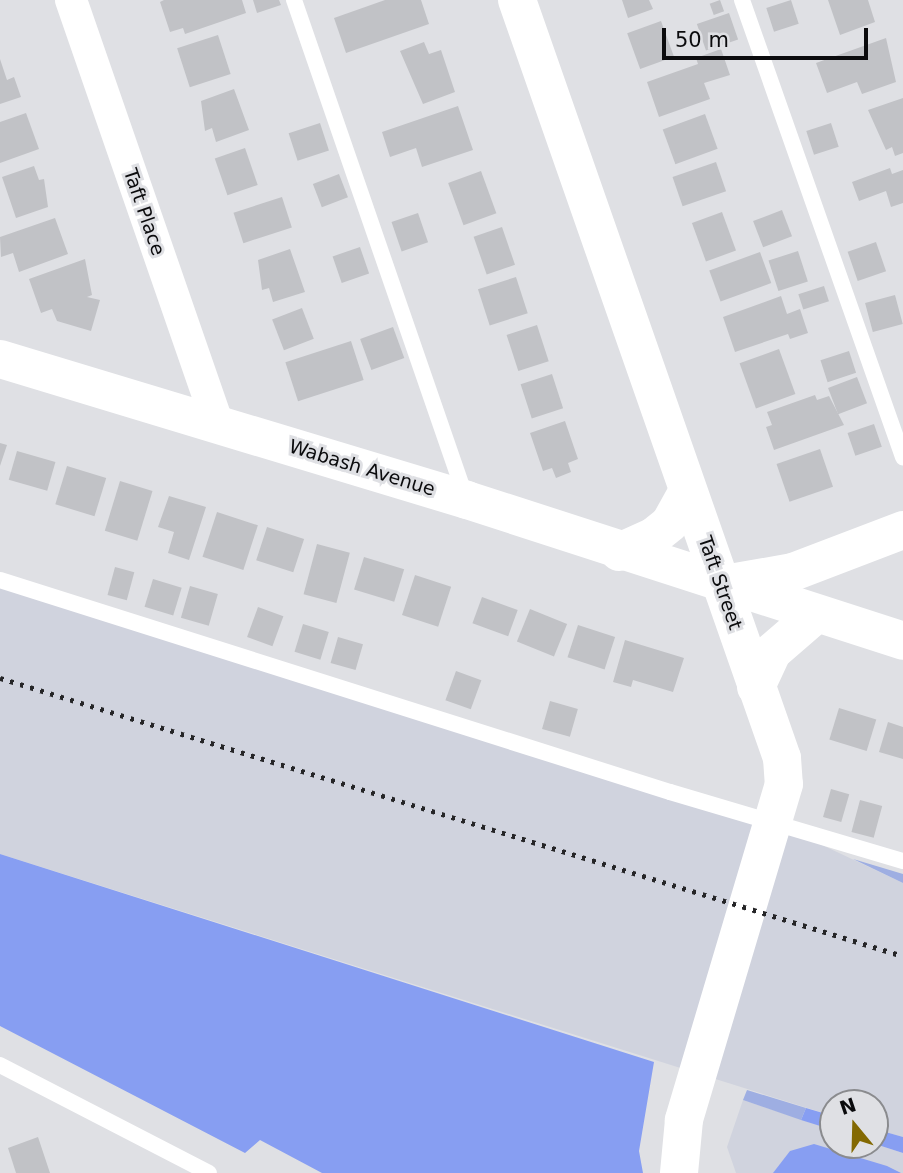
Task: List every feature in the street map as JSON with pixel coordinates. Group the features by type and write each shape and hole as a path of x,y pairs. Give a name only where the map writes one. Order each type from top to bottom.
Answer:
{"street":[{"name":"Taft Place","path":"71,0 218,424"},
{"name":"Taft Street","path":"517,0 782,758 784,784 684,1120 679,1173"},
{"name":"Wabash Avenue","path":"0,359 467,500 721,585 903,641"},
{"path":"620,552 653,537 670,523 688,491"},
{"path":"721,585 793,572 903,530"},
{"path":"756,687 772,652 816,614"}],"lane":[{"path":"294,0 467,500"},
{"path":"741,0 903,457"},
{"path":"0,580 903,861"},
{"path":"0,1065 209,1173"}],"shaded area":[{"path":"0,577 773,822 903,883 903,1137 889,1133 889,1089 819,1089 819,1112 0,854"},
{"path":"0,854 654,1062 639,1151 643,1173 322,1173 260,1140 245,1153 0,1026"},
{"path":"853,859 903,874 903,883"},
{"path":"747,1090 806,1108 801,1120 743,1100"},
{"path":"743,1100 819,1125 819,1159 889,1159 889,1148 903,1153 903,1173 736,1173 727,1147"},
{"path":"806,1108 819,1112 819,1126 801,1120"},
{"path":"889,1133 903,1137 903,1153 889,1148"},
{"path":"814,1144 819,1146 819,1159 864,1159 901,1173 773,1173 790,1151"}],"building":[{"path":"242,0 246,13 185,34 183,28 170,32 160,2"},
{"path":"253,0 279,0 281,5 257,13"},
{"path":"385,0 421,0 429,24 346,53 334,18"},
{"path":"622,0 649,0 653,9 628,18"},
{"path":"720,0 724,11 714,15 710,4"},
{"path":"791,0 799,24 774,32 766,8"},
{"path":"828,0 868,0 875,22 840,35"},
{"path":"729,13 738,39 706,51 697,24"},
{"path":"661,21 674,57 640,69 627,33"},
{"path":"218,35 231,74 190,87 177,48"},
{"path":"886,38 896,82 862,94 857,82 827,93 816,63"},
{"path":"424,42 429,54 441,50 455,92 423,104 400,51"},
{"path":"721,49 730,75 704,83 710,99 659,117 647,82 698,64 696,58"},
{"path":"0,59 7,80 14,77 21,97 0,104"},
{"path":"234,89 249,130 216,142 212,128 205,131 201,101"},
{"path":"903,98 903,153 895,156 892,147 886,150 868,110"},
{"path":"458,106 473,150 422,167 416,148 390,157 382,132"},
{"path":"26,113 39,149 0,163 0,122"},
{"path":"705,114 718,149 675,164 663,129"},
{"path":"320,123 329,151 298,161 289,133"},
{"path":"831,123 839,147 814,155 806,131"},
{"path":"245,148 258,185 227,195 215,158"},
{"path":"716,162 726,191 683,206 673,177"},
{"path":"34,166 39,180 44,179 48,207 16,218 2,177"},
{"path":"890,168 892,174 903,170 903,203 891,207 886,191 859,201 852,182"},
{"path":"481,171 496,213 464,225 448,183"},
{"path":"339,174 348,197 322,207 313,184"},
{"path":"282,197 292,227 243,243 233,213"},
{"path":"782,210 792,236 763,247 753,221"},
{"path":"722,212 736,251 706,261 692,223"},
{"path":"418,213 428,242 402,251 392,222"},
{"path":"55,218 68,254 19,272 13,253 1,257 0,237"},
{"path":"502,227 515,265 487,275 474,237"},
{"path":"876,242 886,271 858,281 848,252"},
{"path":"360,247 369,273 342,283 333,256"},
{"path":"290,249 305,292 273,302 269,288 262,290 258,260"},
{"path":"798,251 808,281 778,291 769,261"},
{"path":"760,252 771,283 721,301 709,270"},
{"path":"85,259 92,295 87,297 100,300 91,331 57,321 52,309 41,313 29,279"},
{"path":"516,277 528,313 490,326 478,289"},
{"path":"824,286 829,301 803,310 798,294"},
{"path":"895,295 903,324 873,332 865,303"},
{"path":"781,296 787,314 800,309 808,333 790,339 788,334 735,352 723,317"},
{"path":"302,308 314,339 284,350 272,319"},
{"path":"537,325 549,361 518,371 507,335"},
{"path":"393,327 404,358 371,370 360,339"},
{"path":"351,341 364,380 298,401 285,362"},
{"path":"779,349 795,394 756,408 740,363"},
{"path":"849,351 856,373 828,382 820,360"},
{"path":"552,374 563,408 532,418 521,384"},
{"path":"857,377 867,403 838,414 828,388"},
{"path":"815,395 817,400 829,396 844,425 774,450 766,427 772,425 767,412"},
{"path":"565,421 578,459 568,463 571,472 556,478 552,468 543,471 530,433"},
{"path":"874,424 882,447 855,456 848,433"},
{"path":"0,443 7,445 0,466"},
{"path":"820,449 833,487 790,502 777,464"},
{"path":"17,451 55,462 47,491 9,480"},
{"path":"67,466 106,478 95,516 55,504"},
{"path":"120,481 153,491 137,541 105,531"},
{"path":"169,496 206,507 189,560 168,553 174,532 158,527"},
{"path":"217,512 258,525 243,570 202,557"},
{"path":"267,527 304,539 293,572 256,560"},
{"path":"317,544 350,553 336,603 304,594"},
{"path":"364,557 404,569 394,602 354,590"},
{"path":"115,567 134,572 127,600 107,595"},
{"path":"415,575 451,587 438,627 402,615"},
{"path":"153,579 182,588 173,616 145,607"},
{"path":"190,586 218,594 209,626 181,618"},
{"path":"482,597 518,610 508,636 472,623"},
{"path":"258,607 283,616 272,646 247,637"},
{"path":"530,609 567,624 554,656 517,641"},
{"path":"303,624 329,632 320,660 295,652"},
{"path":"578,625 615,637 605,669 567,657"},
{"path":"338,637 363,644 356,670 331,663"},
{"path":"625,640 684,658 673,692 633,680 631,687 613,682"},
{"path":"456,671 481,680 471,709 445,700"},
{"path":"550,701 578,709 570,737 542,729"},
{"path":"839,708 876,719 867,751 829,740"},
{"path":"888,722 903,727 903,759 879,752"},
{"path":"831,789 849,794 841,822 823,817"},
{"path":"860,800 882,806 874,838 851,832"},
{"path":"38,1137 50,1173 16,1173 8,1148"}],"railway":[{"path":"0,678 903,956"}]}
